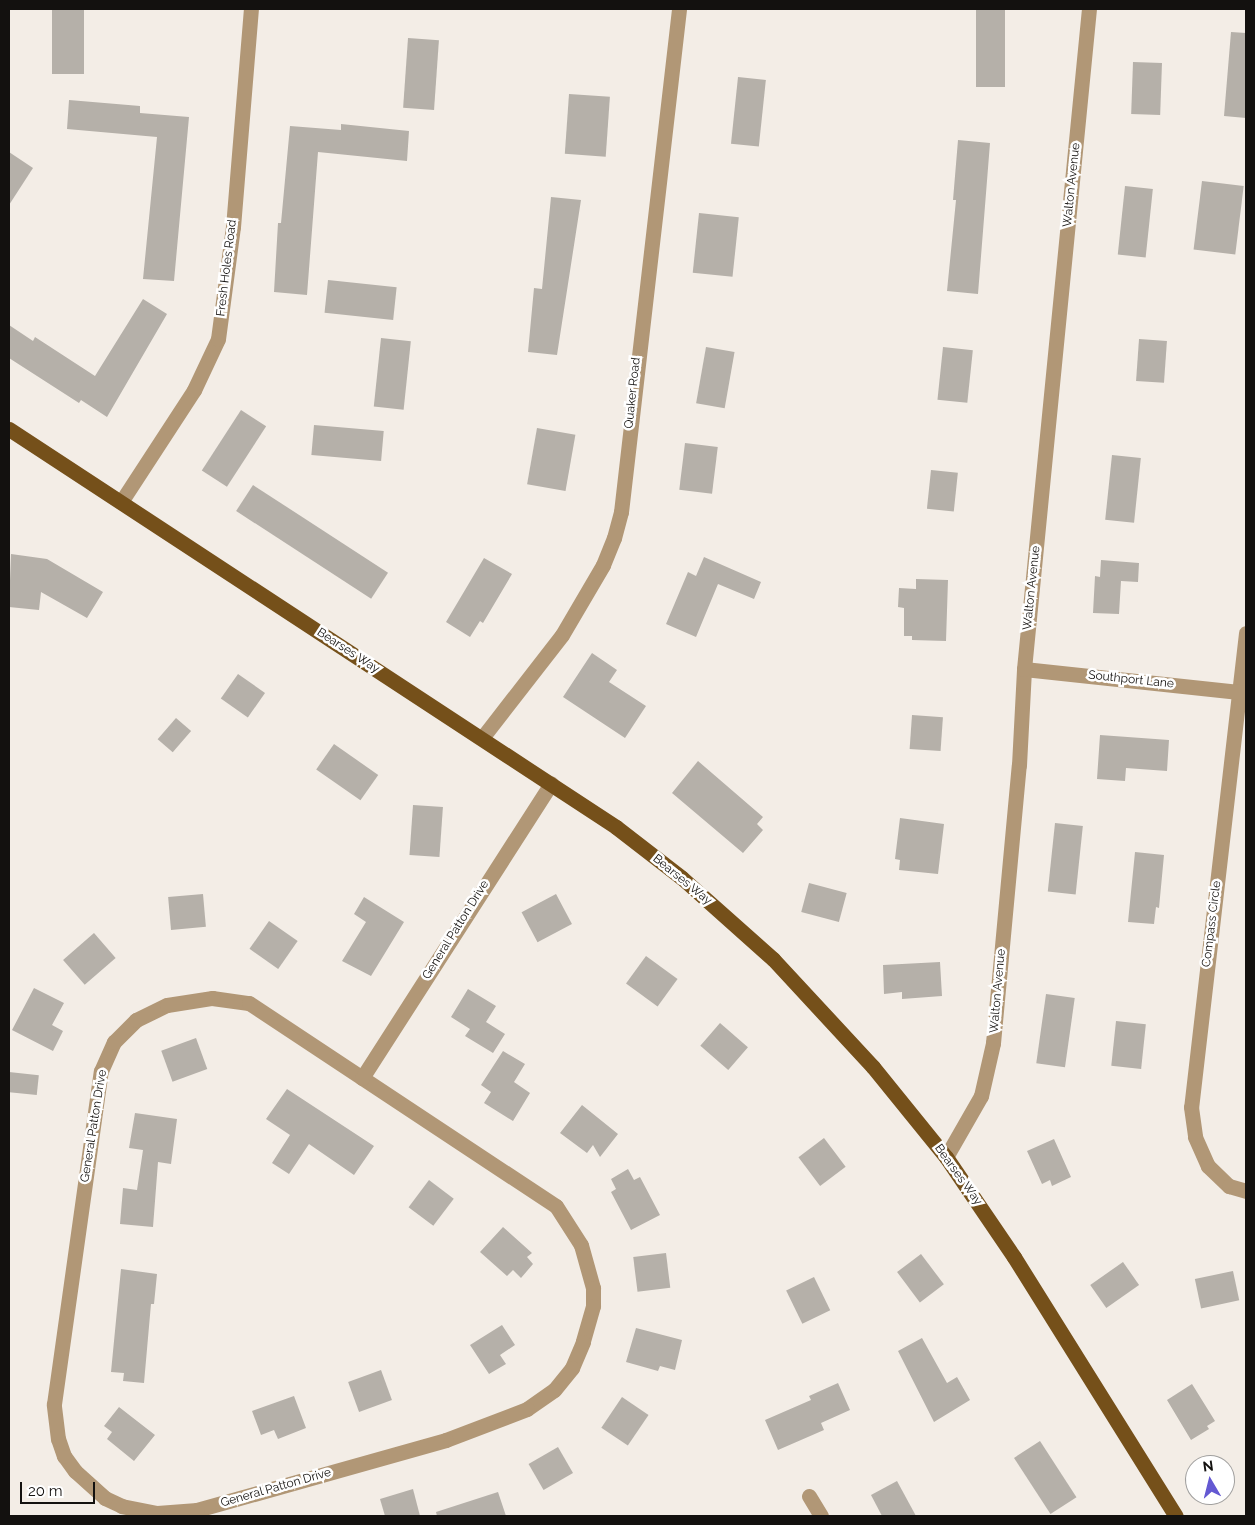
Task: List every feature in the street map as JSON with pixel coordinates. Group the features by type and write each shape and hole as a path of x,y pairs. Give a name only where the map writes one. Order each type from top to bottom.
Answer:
{"main road":[{"name":"Bearses Way","path":"9,429 616,827 682,878 773,959 873,1066 946,1157 994,1226 1176,1516"}],"street":[{"name":"Fresh Holes Road","path":"122,502 194,390 218,339 233,227 251,9"},
{"name":"Quaker Road","path":"482,738 562,635 604,565 621,512 678,9"},
{"name":"Walton Avenue","path":"946,1157 981,1096 993,1043 1019,765 1024,669 1089,9"},
{"name":"Compass Circle","path":"1246,633 1191,1107 1196,1137 1208,1166 1229,1186 1246,1191"},
{"name":"Southport Lane","path":"1024,669 1239,692"},
{"name":"General Patton Drive","path":"362,1078 551,784"},
{"name":"General Patton Drive","path":"228,998 249,1003 362,1078 556,1206 572,1225 586,1259 593,1288 588,1326 572,1368 554,1390 527,1409 446,1440 197,1510 157,1513 122,1506 105,1498 75,1471 64,1456 58,1439 54,1404 101,1071 114,1042 136,1020 166,1004 187,1000 228,998"},
{"path":"809,1496 821,1516"}],"building":[{"path":"52,9 84,9 84,74 52,74"},
{"path":"976,9 1005,9 1005,87 976,87"},
{"path":"1231,32 1246,33 1246,118 1224,116"},
{"path":"408,38 439,40 434,110 403,108"},
{"path":"1133,62 1162,63 1160,115 1131,114"},
{"path":"738,77 766,80 759,147 731,144"},
{"path":"569,94 610,97 606,157 565,154"},
{"path":"69,100 140,106 140,113 189,117 174,281 143,279 157,137 67,129"},
{"path":"341,124 409,131 407,161 318,152 307,295 274,292 278,223 281,223 290,126 341,130"},
{"path":"958,140 990,143 978,294 947,291 956,200 953,200"},
{"path":"9,152 33,168 9,205"},
{"path":"1202,181 1244,186 1235,255 1194,249"},
{"path":"1125,186 1153,189 1146,258 1118,255"},
{"path":"551,197 581,200 557,355 528,352 534,288 542,289"},
{"path":"699,213 739,217 733,277 693,273"},
{"path":"328,280 397,287 393,320 325,313"},
{"path":"143,299 167,314 107,417 81,400 79,403 9,358 9,325 33,341 35,337 95,376"},
{"path":"381,338 411,341 404,410 374,407"},
{"path":"1139,339 1167,341 1164,383 1136,381"},
{"path":"706,347 735,352 725,408 696,403"},
{"path":"943,347 973,350 967,403 937,400"},
{"path":"241,410 266,426 227,487 202,470"},
{"path":"314,425 384,431 381,461 311,455"},
{"path":"537,428 575,435 566,491 527,484"},
{"path":"685,443 718,447 712,494 679,490"},
{"path":"1112,455 1141,458 1134,523 1105,520"},
{"path":"931,470 958,473 954,512 927,509"},
{"path":"253,485 388,573 371,599 236,511"},
{"path":"11,554 47,559 103,592 87,618 41,592 39,610 9,607"},
{"path":"704,557 761,582 754,599 718,584 696,637 666,624 688,572 696,576"},
{"path":"484,558 512,574 483,623 480,621 470,637 446,622"},
{"path":"1101,560 1139,563 1138,582 1121,581 1119,614 1093,613 1095,576 1100,577"},
{"path":"916,579 948,580 946,641 912,640 912,636 904,636 904,608 898,607 899,588 916,589"},
{"path":"592,653 617,670 609,682 646,706 625,738 563,697"},
{"path":"238,674 265,693 248,718 221,699"},
{"path":"912,715 943,717 941,751 910,749"},
{"path":"176,718 191,731 173,752 158,739"},
{"path":"1100,735 1169,740 1167,771 1126,768 1125,781 1097,779"},
{"path":"334,744 378,775 360,800 316,769"},
{"path":"698,761 763,817 757,824 763,830 743,853 672,793"},
{"path":"413,805 443,807 439,857 410,855"},
{"path":"900,818 944,824 938,874 899,870 900,860 895,859"},
{"path":"1055,823 1083,826 1076,895 1048,892"},
{"path":"1135,852 1164,855 1159,908 1156,907 1154,924 1128,922"},
{"path":"809,883 847,893 839,922 801,912"},
{"path":"203,894 206,927 171,930 168,897"},
{"path":"556,894 572,924 538,942 522,912"},
{"path":"364,897 404,922 371,976 342,961 366,922 354,914"},
{"path":"269,921 298,941 278,969 249,949"},
{"path":"94,933 116,958 85,985 63,960"},
{"path":"646,956 678,979 658,1006 626,984"},
{"path":"940,962 942,996 902,999 902,992 884,994 883,965"},
{"path":"34,988 64,1003 52,1025 63,1031 53,1051 12,1030"},
{"path":"468,989 496,1006 486,1022 505,1034 493,1053 465,1036 470,1029 451,1017"},
{"path":"1046,994 1075,998 1065,1067 1036,1063"},
{"path":"1116,1021 1146,1024 1141,1069 1111,1066"},
{"path":"720,1023 748,1047 728,1070 700,1046"},
{"path":"196,1038 207,1069 173,1082 161,1051"},
{"path":"503,1051 525,1064 514,1082 530,1093 513,1121 484,1103 491,1092 481,1085"},
{"path":"9,1072 39,1075 37,1095 9,1092"},
{"path":"287,1089 374,1146 354,1175 309,1144 289,1174 272,1163 290,1135 266,1119"},
{"path":"582,1105 618,1134 600,1157 593,1145 587,1153 560,1133"},
{"path":"135,1113 177,1119 171,1164 158,1162 153,1227 120,1224 123,1188 137,1190 143,1150 129,1148"},
{"path":"824,1138 846,1167 820,1186 798,1157"},
{"path":"1054,1139 1071,1177 1052,1186 1050,1180 1042,1184 1027,1151"},
{"path":"628,1169 634,1180 640,1177 660,1215 631,1230 611,1192 616,1189 611,1179"},
{"path":"429,1180 454,1199 433,1226 409,1207"},
{"path":"503,1227 532,1253 527,1257 533,1264 521,1278 513,1270 507,1276 480,1252"},
{"path":"666,1253 670,1288 638,1292 633,1257"},
{"path":"921,1254 944,1284 920,1302 897,1272"},
{"path":"1123,1262 1139,1285 1106,1308 1090,1285"},
{"path":"121,1269 157,1274 154,1304 151,1304 144,1383 123,1381 124,1373 111,1372"},
{"path":"1233,1271 1239,1300 1201,1308 1195,1279"},
{"path":"814,1277 830,1310 802,1324 786,1291"},
{"path":"502,1325 515,1345 500,1355 506,1364 489,1374 470,1345"},
{"path":"636,1328 682,1340 675,1370 660,1366 658,1371 626,1362"},
{"path":"922,1338 947,1383 957,1377 970,1400 934,1422 898,1351"},
{"path":"381,1370 392,1400 359,1412 348,1382"},
{"path":"838,1383 850,1410 821,1423 824,1430 778,1450 765,1420 811,1400 809,1396"},
{"path":"1192,1384 1215,1421 1207,1426 1209,1429 1191,1440 1167,1400"},
{"path":"294,1396 306,1428 278,1439 274,1430 261,1435 252,1411"},
{"path":"622,1397 649,1415 628,1446 601,1428"},
{"path":"119,1407 155,1435 134,1461 107,1439 112,1432 104,1426"},
{"path":"1040,1441 1076,1497 1050,1514 1014,1458"},
{"path":"558,1447 573,1473 544,1490 529,1464"},
{"path":"897,1481 916,1516 882,1516 871,1495"},
{"path":"413,1489 420,1516 385,1516 380,1499"},
{"path":"498,1492 506,1516 437,1516 436,1512"}]}
